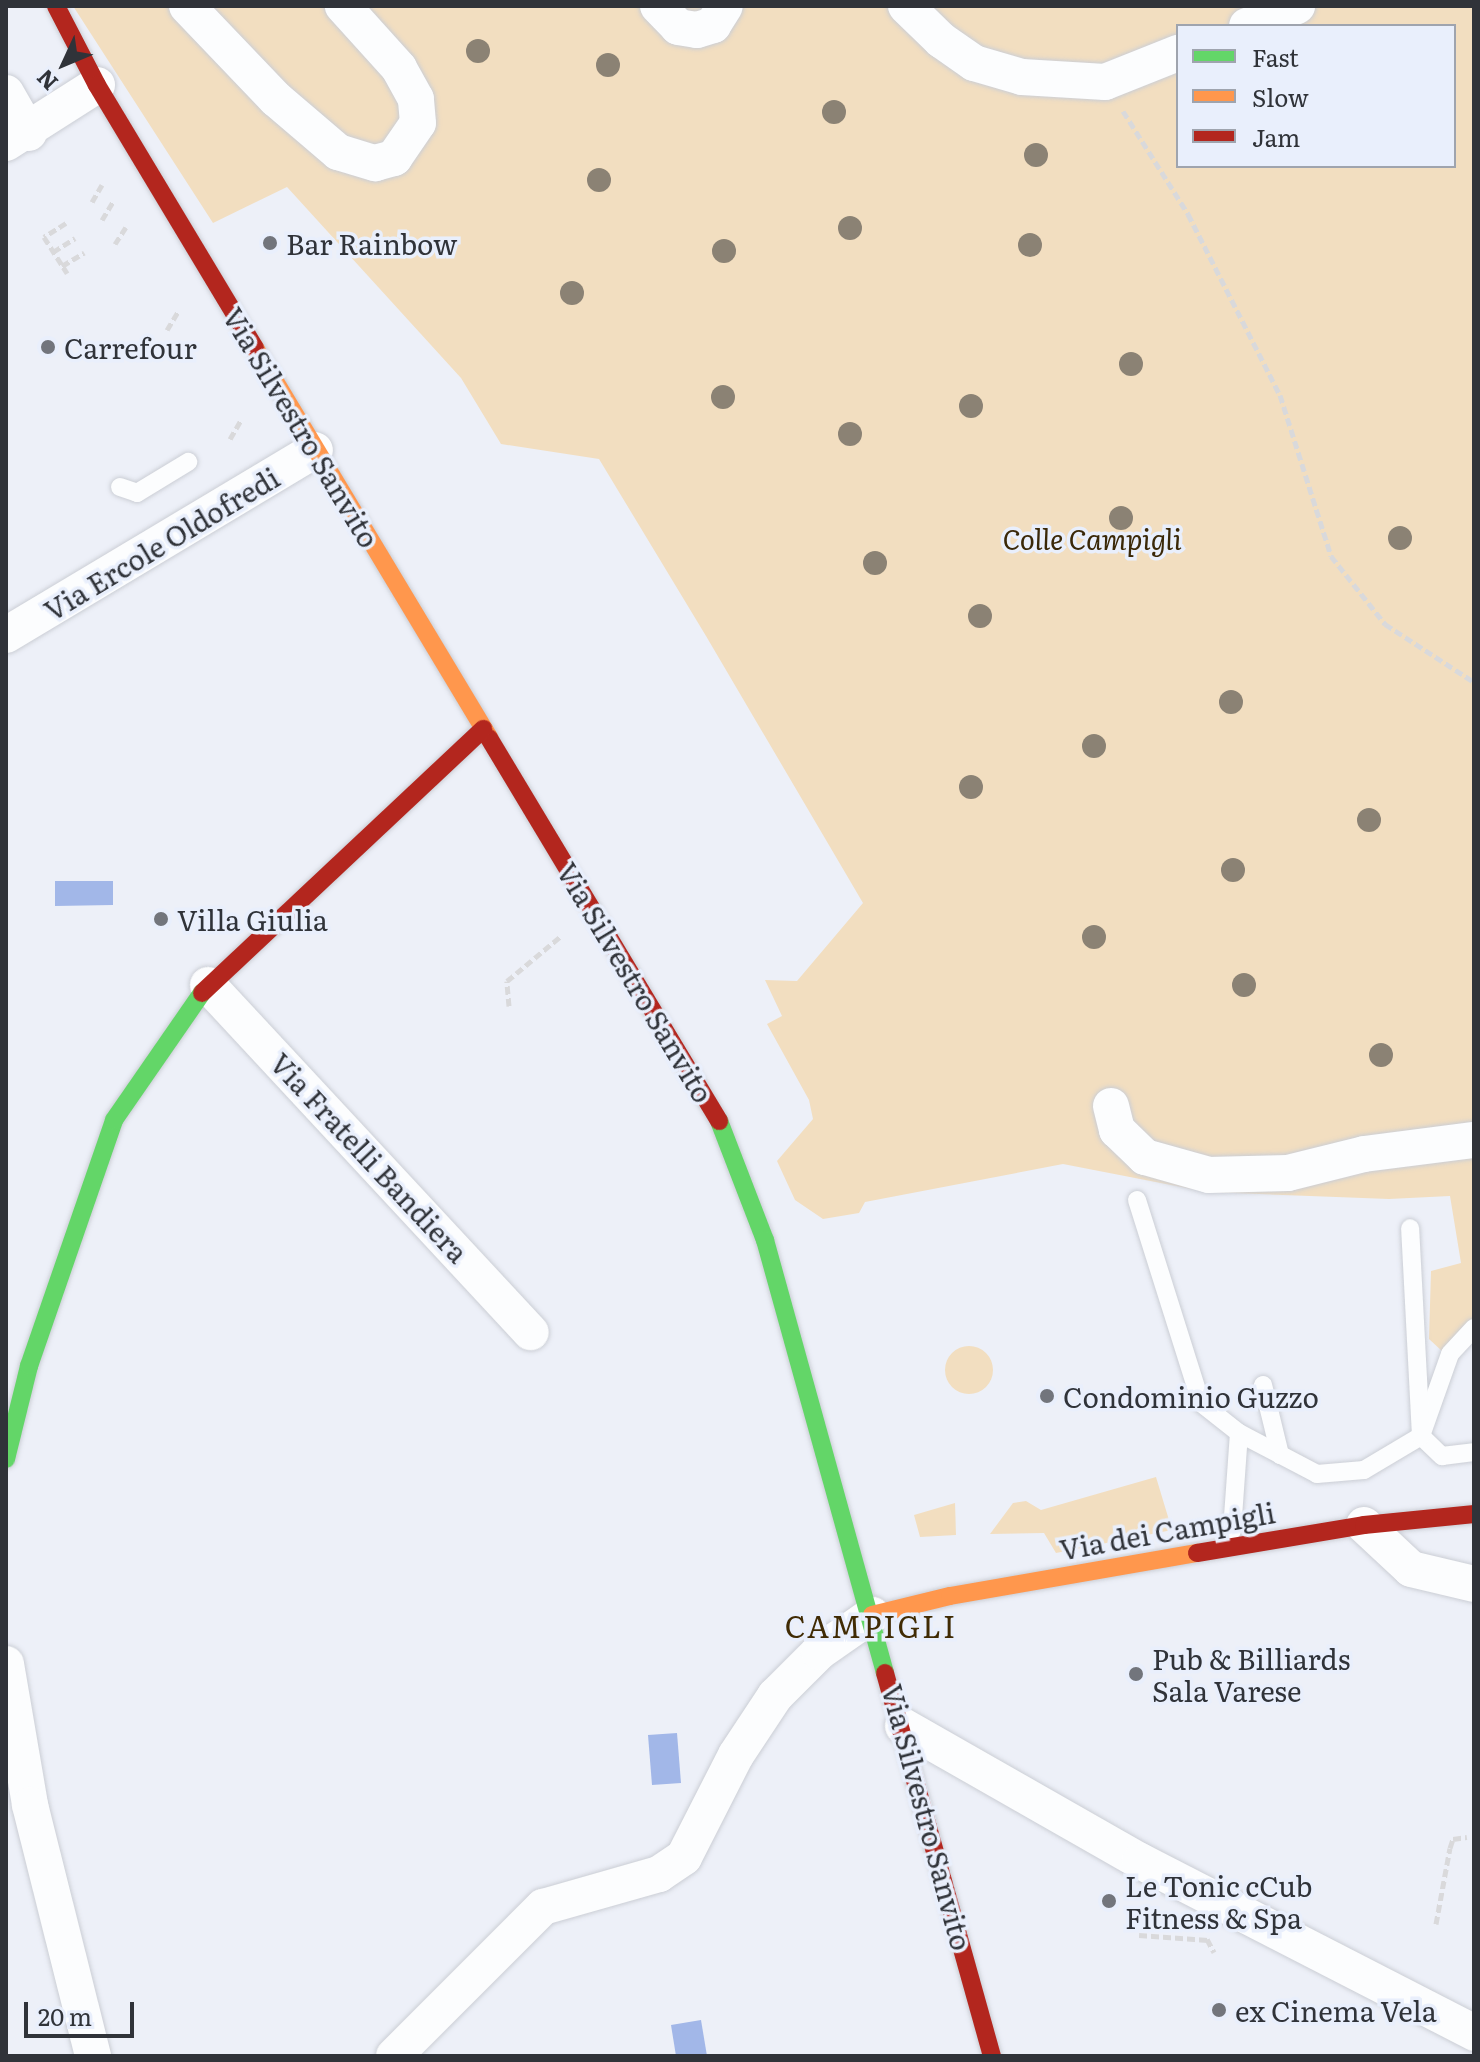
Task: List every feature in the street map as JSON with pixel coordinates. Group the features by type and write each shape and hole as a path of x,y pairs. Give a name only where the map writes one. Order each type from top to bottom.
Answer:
{"main road":[{"name":"Via Silvestro Sanvito","path":"56,6 97,85 721,1125 765,1240 903,1726 992,2056"},
{"path":"6,1459 29,1366 114,1120 208,985 483,729"},
{"name":"Via dei Campigli","path":"872,1615 950,1596 1364,1525 1474,1514"}],"street":[{"path":"187,6 276,99 338,152 375,163 394,158 418,123 416,99 399,68 343,6"},
{"path":"658,6 678,27 697,30 713,25 725,6"},
{"path":"906,6 941,40 974,63 1022,77 1105,82 1176,54"},
{"path":"1252,24 1297,6"},
{"path":"6,93 18,138 97,85"},
{"name":"Via Ercole Oldofredi","path":"6,635 315,450"},
{"name":"Via Fratelli Bandiera","path":"208,985 531,1332"},
{"path":"1111,1106 1117,1130 1145,1157 1209,1175 1288,1173 1364,1154 1474,1140"},
{"path":"1364,1525 1411,1569 1474,1584"},
{"path":"394,2056 543,1907 659,1874 684,1857 736,1755 775,1696 819,1652 872,1615"},
{"path":"6,1664 30,1805 93,2056"},
{"path":"903,1726 1140,1861 1474,2033"}],"lane":[{"path":"120,487 137,493 188,462"},
{"path":"1137,1200 1201,1403 1239,1433 1317,1474 1364,1470 1421,1436 1450,1354 1474,1328"},
{"path":"1410,1228 1421,1436 1442,1456 1474,1452"},
{"path":"1263,1385 1280,1455"},
{"path":"1232,1531 1239,1433"}],"path":[{"path":"1105,82 1188,214 1280,395 1331,556 1385,624 1474,682"},
{"path":"92,202 102,185"},
{"path":"102,220 113,202"},
{"path":"66,223 44,237 67,273"},
{"path":"115,244 126,227"},
{"path":"53,252 75,238"},
{"path":"62,266 84,253"},
{"path":"167,330 178,312"},
{"path":"230,439 241,420"},
{"path":"509,1006 507,981 571,928"},
{"path":"1436,1924 1453,1839 1467,1837"},
{"path":"1139,1935 1155,1938"},
{"path":"1207,1939 1214,1952"}],"green space":[{"name":"Colle Campigli","path":"73,6 1474,6 1474,1318 1459,1337 1443,1352 1429,1339 1431,1271 1461,1263 1450,1196 1389,1199 1207,1192 1063,1164 865,1202 859,1213 823,1219 795,1200 777,1161 813,1119 809,1100 767,1024 782,1016 765,980 797,981 863,903 599,459 501,444 461,378 287,187 213,223"},
{"path":"969,1346 986,1353 993,1370 986,1387 969,1394 952,1387 945,1370 952,1353"},
{"path":"1156,1477 1172,1530 1056,1553 1044,1533 990,1534 1013,1503 1026,1501 1041,1510"},
{"path":"955,1503 956,1535 920,1537 914,1515"}],"water":[{"path":"55,881 113,881 113,905 55,906"},
{"path":"677,1733 681,1783 652,1785 648,1735"},
{"path":"701,2020 707,2056 676,2056 671,2025"}],"traffic: fast":[{"path":"6,1459 29,1366 114,1120 202,993"},
{"path":"719,1121 765,1240 885,1673"}],"traffic: slow":[{"path":"255,348 489,738"},
{"path":"872,1615 950,1596 1197,1553"}],"traffic: jam":[{"path":"56,6 97,85 255,348"},
{"path":"202,993 483,729"},
{"path":"489,738 719,1121"},
{"path":"1197,1553 1364,1525 1474,1514"},
{"path":"885,1673 992,2056"}],"place":[{"name":"Bar Rainbow","path":"270,243"},
{"name":"Carrefour","path":"48,347"},
{"name":"Villa Giulia","path":"161,919"},
{"name":"Condominio Guzzo","path":"1047,1396"},
{"name":"Pub & Billiards Sala Varese","path":"1136,1674"},
{"name":"Le Tonic cCub Fitness & Spa","path":"1109,1901"},
{"name":"ex Cinema Vela","path":"1219,2010"}],"district":[{"name":"CAMPIGLI","path":"871,1625"}]}
